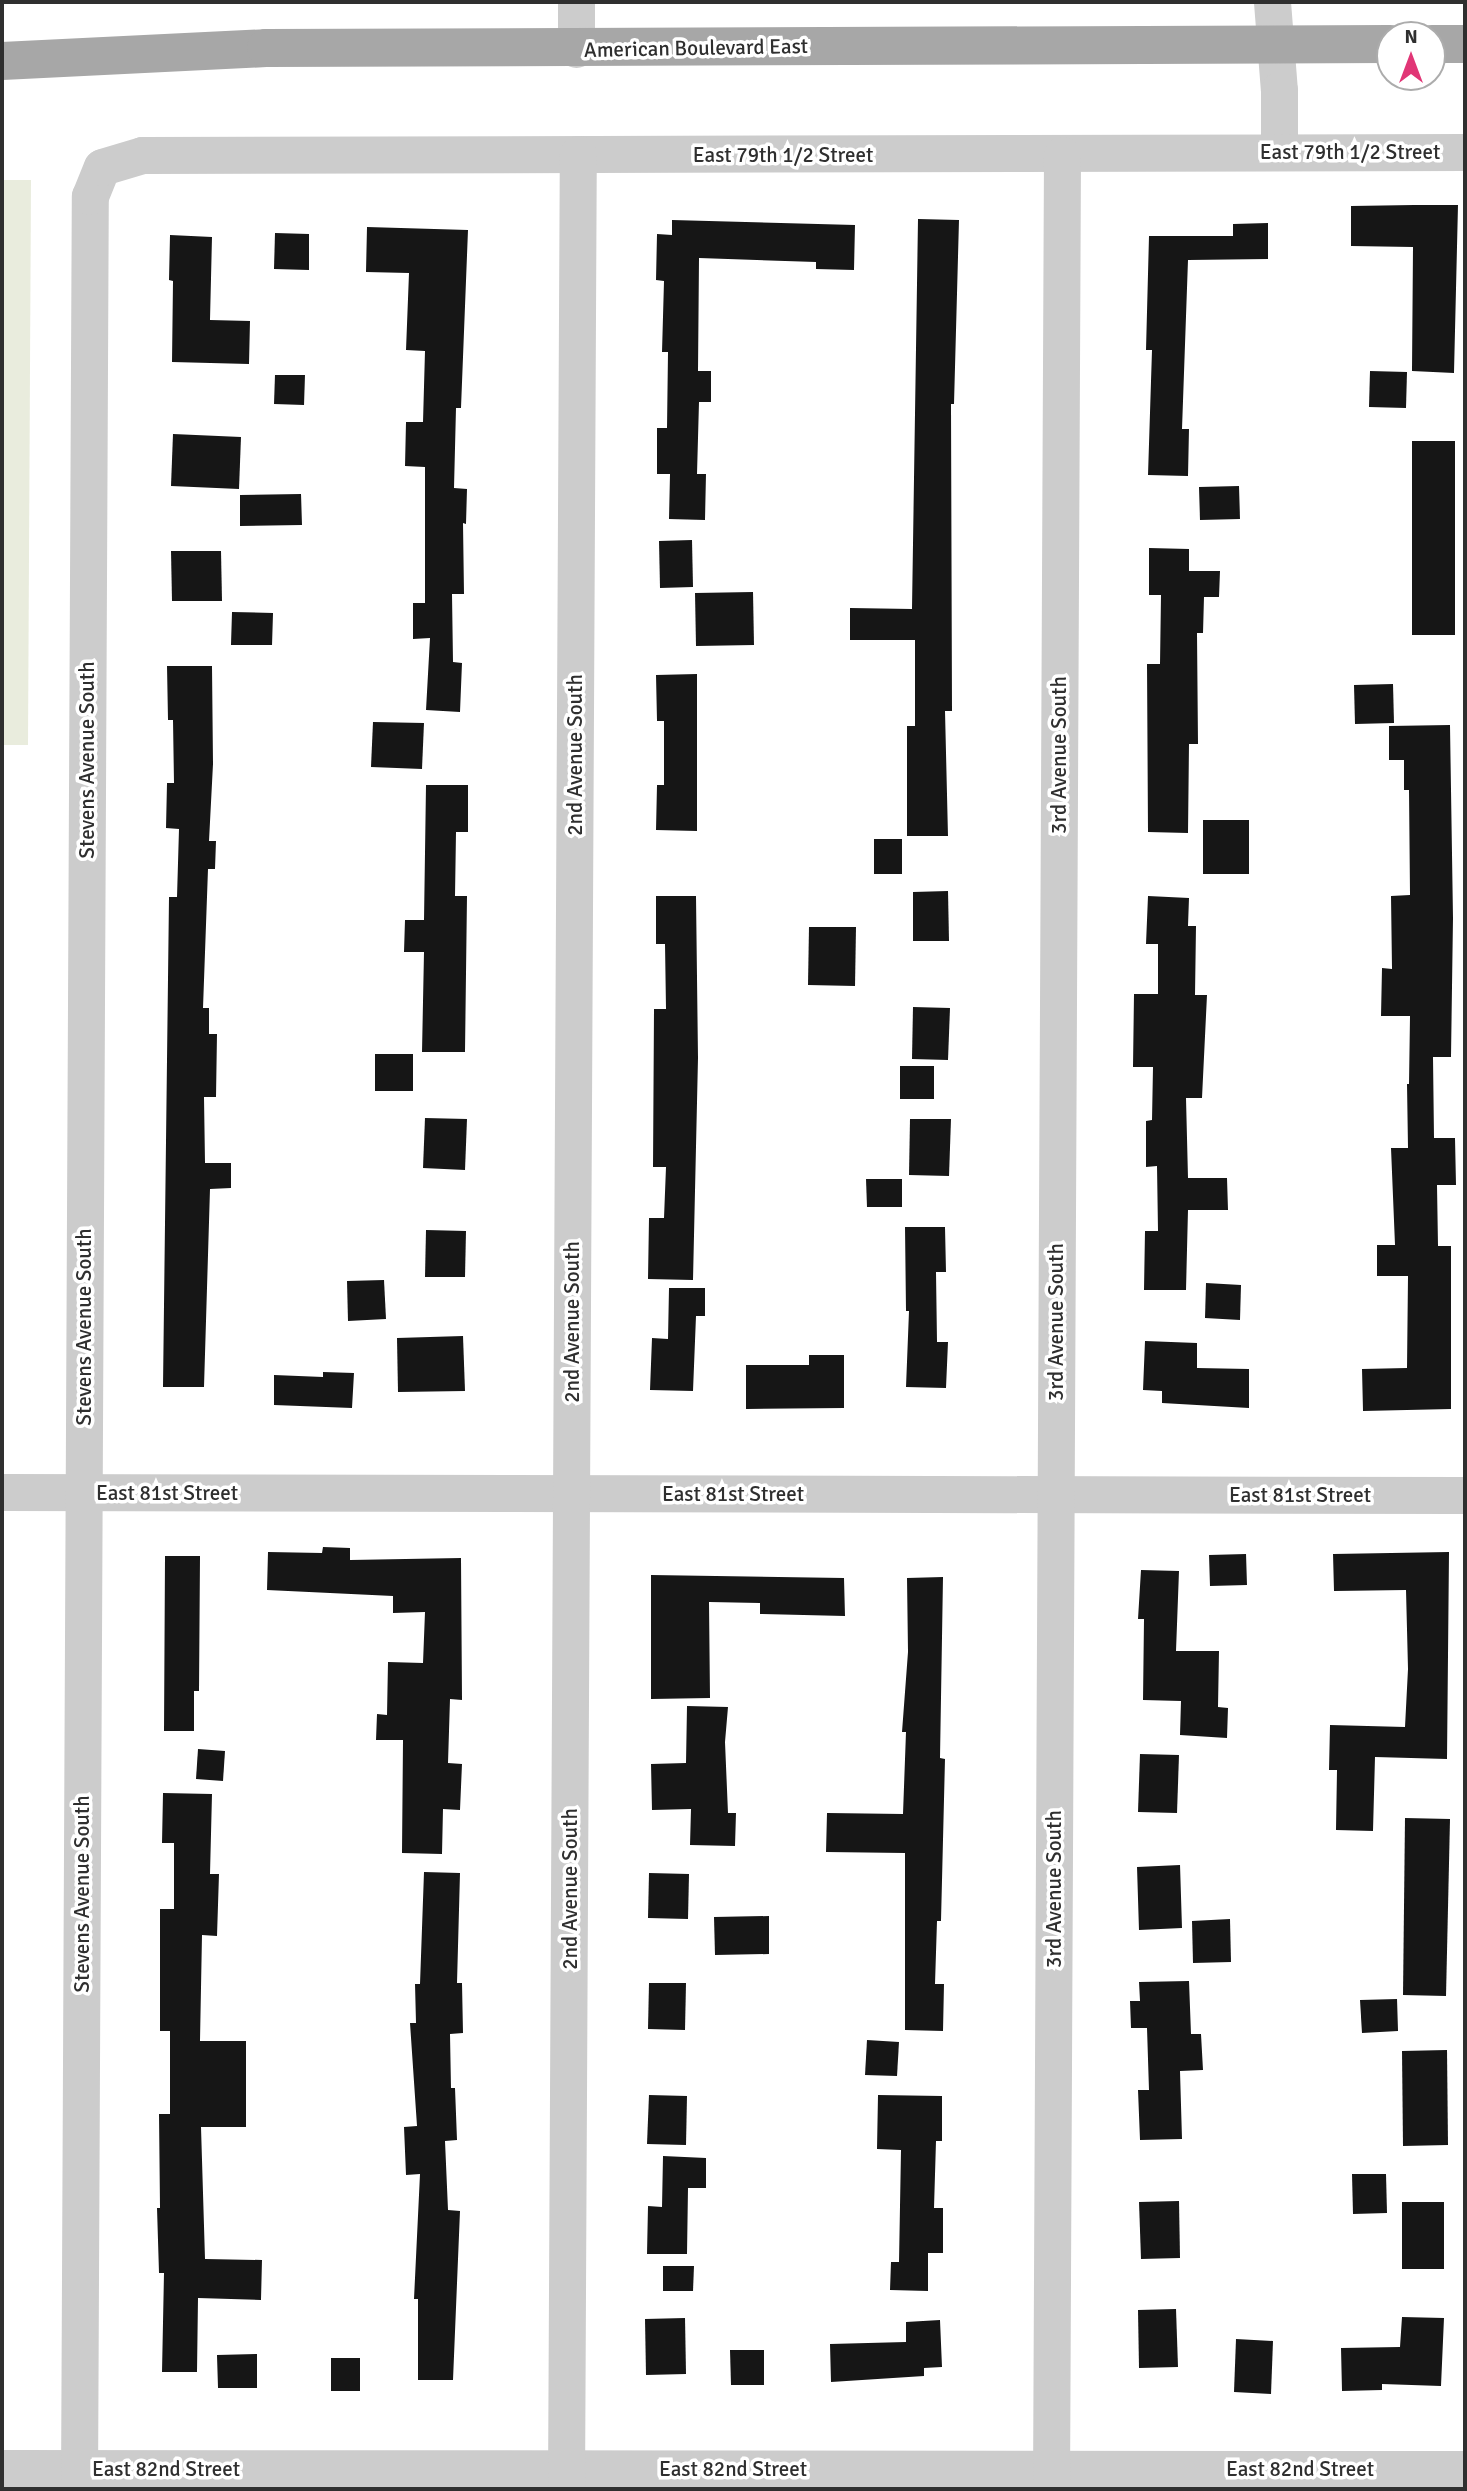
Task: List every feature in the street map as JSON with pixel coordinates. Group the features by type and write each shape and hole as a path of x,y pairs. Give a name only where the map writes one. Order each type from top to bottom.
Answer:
{"main road":[{"name":"American Boulevard East","path":"2,61 265,48 1376,44"},
{"path":"1446,44 1465,44"}],"street":[{"path":"576,2 576,49"},
{"path":"1272,2 1279,152"},
{"name":"East 79th 1/2 Street","path":"102,167 142,155 1465,152"},
{"name":"2nd Avenue South","path":"566,2479 578,154"},
{"name":"3rd Avenue South","path":"1051,2479 1062,155"},
{"name":"Stevens Avenue South","path":"79,2479 90,195 102,167"},
{"name":"East 81st Street","path":"2,1492 1465,1495"},
{"name":"East 82nd Street","path":"2,2468 79,2479 1051,2479 1465,2469"}],"shaded area":[{"path":"2,180 31,180 28,745 2,745"}],"building":[{"path":"1458,205 1454,373 1412,371 1413,247 1351,246 1351,206"},
{"path":"918,219 959,220 954,404 951,404 952,711 945,711 948,836 907,836 907,726 915,726 915,640 850,640 850,608 912,609"},
{"path":"672,220 855,225 854,270 816,269 816,262 699,258 698,371 711,371 711,402 699,402 697,474 706,474 705,520 669,519 670,474 657,474 657,428 667,428 668,352 662,352 664,281 656,280 657,234 672,235"},
{"path":"1268,223 1268,259 1188,260 1182,429 1189,429 1188,476 1148,475 1152,350 1146,350 1149,236 1233,236 1233,224"},
{"path":"367,227 468,230 461,408 456,408 454,488 467,489 466,524 463,523 464,594 452,594 453,662 462,663 460,712 426,710 430,638 413,639 413,603 425,603 425,467 405,466 406,422 423,422 425,351 406,350 409,273 366,272"},
{"path":"275,233 309,234 309,270 274,269"},
{"path":"170,235 212,237 210,320 250,321 249,364 172,362 173,281 169,280"},
{"path":"1370,371 1407,372 1406,408 1369,407"},
{"path":"275,375 305,375 304,405 274,404"},
{"path":"173,434 241,437 239,489 171,486"},
{"path":"1412,441 1455,441 1455,635 1412,635"},
{"path":"1239,486 1240,519 1200,520 1199,487"},
{"path":"301,494 302,525 240,526 240,495"},
{"path":"692,540 693,587 660,588 659,541"},
{"path":"1149,548 1189,549 1189,571 1220,571 1219,597 1204,597 1203,633 1197,633 1198,744 1189,744 1188,833 1148,832 1147,664 1160,664 1161,595 1149,595"},
{"path":"171,551 221,551 222,601 172,601"},
{"path":"753,592 754,645 696,646 695,593"},
{"path":"232,612 273,613 272,645 231,645"},
{"path":"167,666 212,666 213,764 209,841 216,841 215,869 208,869 203,1008 209,1008 209,1034 217,1034 216,1097 204,1097 205,1163 231,1163 231,1188 210,1189 204,1387 163,1387 169,897 177,897 179,829 166,828 167,783 174,783 173,720 168,720"},
{"path":"697,674 697,831 656,830 657,785 664,785 664,721 657,721 656,675"},
{"path":"1393,684 1394,723 1355,724 1354,685"},
{"path":"373,722 424,723 422,769 371,767"},
{"path":"1450,725 1453,918 1451,1057 1433,1057 1434,1138 1455,1138 1456,1185 1437,1185 1438,1246 1451,1246 1451,1409 1363,1411 1362,1369 1407,1368 1408,1276 1377,1276 1377,1245 1395,1245 1391,1148 1408,1148 1410,1016 1381,1016 1382,968 1392,969 1391,896 1410,895 1409,790 1404,790 1404,760 1389,760 1389,726"},
{"path":"426,785 468,785 468,832 456,832 455,896 467,896 465,1052 422,1052 424,952 404,952 405,920 424,920"},
{"path":"1203,820 1249,820 1249,874 1203,874"},
{"path":"874,839 902,839 902,874 874,874"},
{"path":"948,891 949,941 913,941 913,892"},
{"path":"656,896 696,896 698,1058 693,1280 648,1279 649,1218 664,1218 666,1167 653,1167 654,1009 666,1009 665,944 656,944"},
{"path":"1148,896 1189,898 1188,926 1196,926 1195,995 1207,995 1202,1098 1186,1098 1188,1178 1227,1178 1228,1210 1188,1210 1186,1290 1144,1290 1145,1231 1158,1231 1157,1166 1146,1167 1146,1121 1152,1120 1153,1067 1133,1067 1134,994 1158,994 1158,944 1146,944"},
{"path":"809,927 856,927 855,986 808,985"},
{"path":"913,1007 950,1008 948,1060 912,1059"},
{"path":"375,1054 413,1054 413,1091 375,1091"},
{"path":"900,1066 934,1066 934,1099 900,1099"},
{"path":"425,1118 467,1119 465,1170 423,1168"},
{"path":"910,1119 951,1119 949,1176 909,1175"},
{"path":"866,1179 902,1179 902,1207 867,1207"},
{"path":"905,1227 945,1227 946,1272 936,1272 937,1342 948,1342 946,1388 906,1387 909,1311 906,1311"},
{"path":"426,1230 466,1231 465,1277 425,1277"},
{"path":"384,1280 386,1319 348,1321 347,1281"},
{"path":"1206,1283 1241,1285 1240,1320 1205,1318"},
{"path":"669,1288 705,1288 705,1316 696,1316 693,1391 650,1390 652,1338 668,1339"},
{"path":"463,1336 465,1391 398,1392 397,1338"},
{"path":"1145,1341 1197,1343 1197,1368 1249,1369 1249,1408 1162,1403 1162,1391 1143,1390"},
{"path":"809,1355 844,1355 844,1408 746,1409 746,1365 809,1365"},
{"path":"323,1372 354,1373 352,1408 274,1405 274,1375 323,1377"},
{"path":"323,1547 350,1548 350,1560 461,1558 462,1700 450,1699 448,1763 462,1764 460,1810 443,1809 442,1854 402,1853 403,1740 376,1740 377,1714 387,1715 388,1662 423,1663 425,1612 393,1613 393,1596 267,1590 268,1552 322,1553"},
{"path":"1449,1552 1447,1759 1375,1757 1373,1831 1336,1830 1337,1770 1329,1770 1330,1725 1405,1727 1408,1669 1406,1590 1334,1591 1333,1554"},
{"path":"1246,1554 1247,1585 1210,1586 1209,1555"},
{"path":"165,1556 200,1556 199,1691 194,1691 194,1731 164,1731"},
{"path":"1141,1570 1179,1571 1176,1651 1219,1651 1218,1707 1228,1708 1227,1738 1180,1735 1181,1701 1143,1700 1144,1619 1138,1619"},
{"path":"651,1575 844,1578 845,1616 760,1614 760,1603 709,1602 710,1698 651,1699"},
{"path":"943,1577 940,1758 945,1759 941,1921 937,1921 935,1984 944,1984 943,2031 905,2030 905,1853 826,1852 827,1813 903,1814 906,1732 902,1732 908,1652 907,1578"},
{"path":"687,1706 728,1707 725,1742 728,1813 736,1813 735,1846 690,1845 691,1809 652,1810 651,1764 686,1763"},
{"path":"198,1749 225,1751 223,1781 196,1779"},
{"path":"1140,1754 1179,1755 1177,1813 1138,1812"},
{"path":"163,1793 212,1794 210,1874 219,1874 217,1936 202,1935 200,2041 246,2041 246,2127 201,2127 205,2259 262,2260 261,2300 198,2298 197,2372 162,2372 164,2273 159,2273 159,2114 170,2114 170,2031 160,2031 160,1909 174,1909 174,1843 162,1843"},
{"path":"1405,1818 1450,1819 1446,1996 1403,1995"},
{"path":"1180,1865 1182,1928 1139,1930 1137,1867"},
{"path":"424,1872 460,1873 457,1983 462,1983 463,2033 450,2034 451,2088 455,2088 457,2140 445,2141 448,2210 460,2211 453,2380 418,2380 418,2299 414,2299 420,2174 406,2175 404,2127 417,2126 410,2023 416,2023 415,1984 420,1984"},
{"path":"649,1873 689,1874 688,1919 648,1918"},
{"path":"769,1916 769,1954 715,1955 714,1917"},
{"path":"1230,1919 1231,1962 1193,1963 1192,1921"},
{"path":"1189,1981 1191,2034 1201,2034 1203,2070 1180,2071 1182,2139 1140,2140 1138,2090 1149,2090 1147,2028 1131,2028 1130,2001 1140,2001 1139,1982"},
{"path":"649,1983 686,1983 685,2030 648,2029"},
{"path":"1397,1999 1398,2031 1362,2033 1360,2000"},
{"path":"867,2040 899,2042 897,2076 865,2075"},
{"path":"1447,2050 1448,2145 1403,2146 1402,2051"},
{"path":"649,2095 687,2096 686,2145 647,2144"},
{"path":"878,2095 942,2096 942,2141 936,2141 934,2208 943,2208 943,2253 928,2253 928,2291 890,2290 891,2262 899,2262 901,2150 877,2149"},
{"path":"663,2156 706,2158 706,2188 688,2188 687,2254 647,2254 648,2206 662,2207"},
{"path":"1352,2174 1386,2174 1387,2213 1353,2214"},
{"path":"1179,2201 1180,2258 1141,2259 1139,2202"},
{"path":"1402,2202 1444,2202 1444,2269 1402,2269"},
{"path":"663,2266 694,2266 693,2291 663,2291"},
{"path":"1176,2309 1178,2367 1139,2368 1138,2310"},
{"path":"1402,2317 1444,2318 1441,2386 1382,2384 1382,2390 1342,2391 1341,2348 1400,2347"},
{"path":"685,2318 686,2374 646,2375 645,2319"},
{"path":"940,2320 942,2367 924,2368 924,2376 831,2382 830,2344 906,2342 906,2322"},
{"path":"1236,2339 1273,2341 1271,2394 1234,2392"},
{"path":"730,2350 764,2350 764,2385 731,2385"},
{"path":"257,2354 257,2388 218,2388 217,2355"},
{"path":"331,2358 360,2358 360,2391 331,2391"}]}
